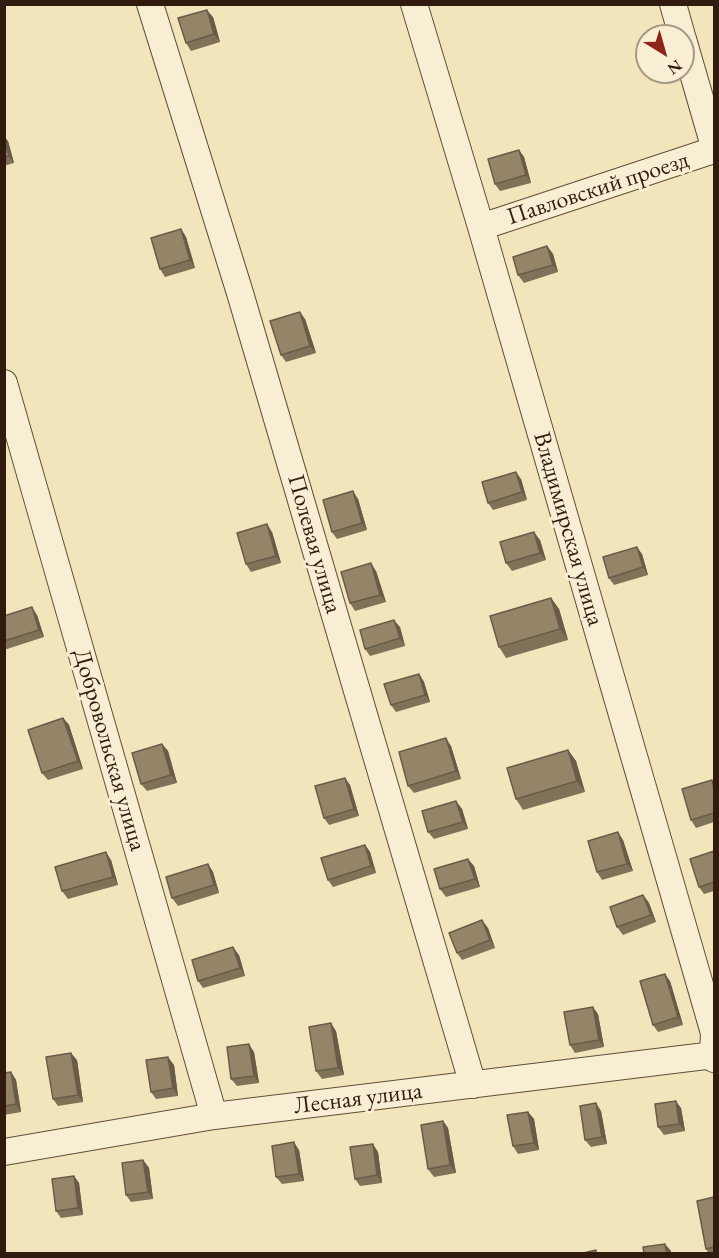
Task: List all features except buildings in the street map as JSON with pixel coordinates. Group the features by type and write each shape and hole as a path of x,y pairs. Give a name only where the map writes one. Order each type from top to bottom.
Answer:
{"street":[{"name":"Полевая улица","path":"150,4 240,293 473,1085"},
{"name":"Владимирская улица","path":"414,4 481,227 714,1033 714,1057"},
{"path":"673,4 679,24"},
{"path":"695,81 714,148"},
{"name":"Павловский проезд","path":"481,227 714,148"},
{"name":"Добровольская улица","path":"4,383 214,1116"},
{"name":"Лесная улица","path":"4,1152 214,1116 714,1057"}]}
